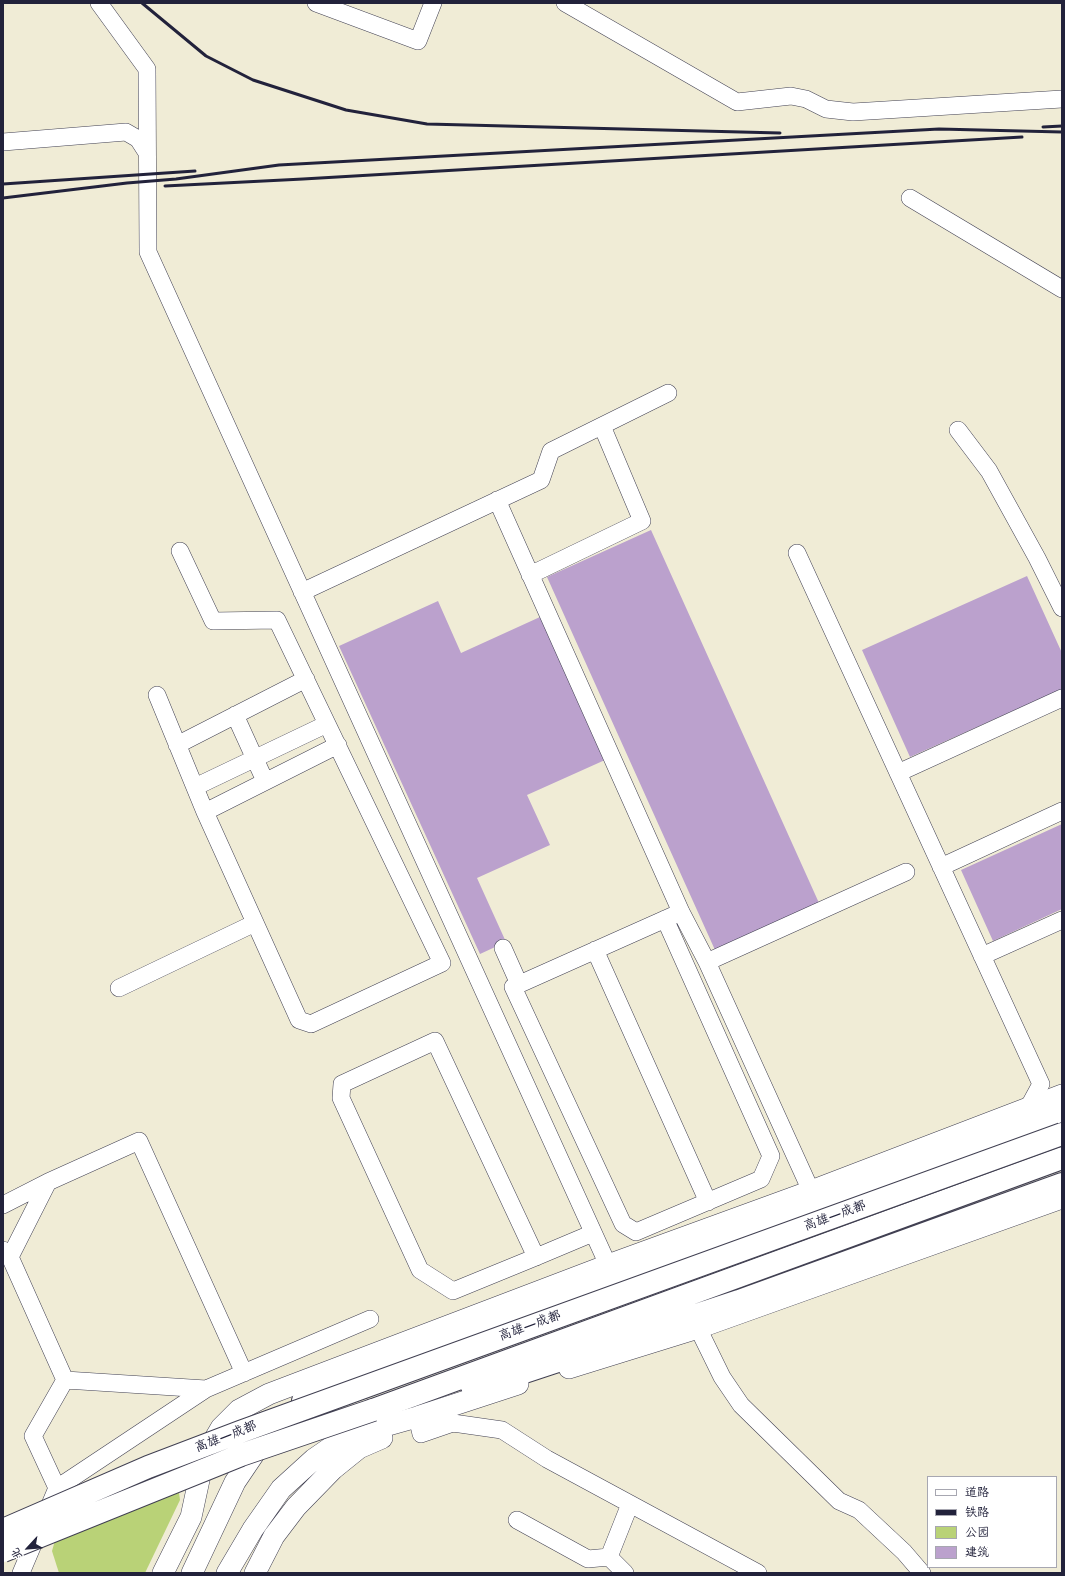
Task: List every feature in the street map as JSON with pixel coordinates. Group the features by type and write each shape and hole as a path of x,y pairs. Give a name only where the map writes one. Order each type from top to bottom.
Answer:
{"highway":[{"path":"240,1432 356,1375 610,1276 851,1191 1062,1110"},
{"name":"高雄—成都","path":"3,1530 148,1467 240,1432 1062,1134"},
{"name":"高雄—成都","path":"3,1551 242,1455 373,1410 1062,1158"},
{"path":"373,1410 503,1379 525,1372 739,1301 1022,1197 1062,1184"}],"main road":[{"path":"163,1573 191,1517 204,1457 221,1428 239,1410 269,1394 1062,1095"},
{"path":"192,1573 235,1482 262,1442 282,1426 365,1381 1062,1127"},
{"path":"227,1573 253,1529 281,1489 314,1459 346,1437 418,1417 698,1328 1062,1198"},
{"path":"255,1573 274,1536 296,1507 333,1469 359,1448 400,1430 418,1417"}],"street":[{"path":"99,3 147,69 148,252 608,1265"},
{"path":"316,3 418,41 433,3"},
{"path":"565,3 737,102 791,96 806,99 826,108 853,112 1062,99"},
{"path":"3,142 126,132 138,139 148,153"},
{"path":"910,198 1062,289"},
{"path":"302,592 541,480 551,451 668,393"},
{"path":"530,575 642,521 602,426"},
{"path":"958,430 989,471 1037,558 1062,608"},
{"path":"497,500 681,912 707,962 811,1190"},
{"path":"157,695 205,812 299,1020 311,1024 442,963 277,620 213,621 180,551"},
{"path":"797,553 1041,1084 1028,1108"},
{"path":"177,745 306,679"},
{"path":"898,773 1062,698"},
{"path":"235,715 265,782"},
{"path":"195,787 327,724"},
{"path":"205,812 338,745"},
{"path":"941,867 1062,811"},
{"path":"707,962 906,872"},
{"path":"665,919 771,1156 761,1179 636,1232 623,1224 513,987 595,950 665,919 681,912"},
{"path":"982,956 1062,920"},
{"path":"119,988 255,923"},
{"path":"503,948 519,984"},
{"path":"595,950 708,1202"},
{"path":"536,1257 435,1041 342,1084 341,1098 420,1270 453,1291 536,1257 593,1233"},
{"path":"3,1205 48,1182 139,1141 244,1373"},
{"path":"48,1182 7,1254 65,1380"},
{"path":"21,1573 57,1488 206,1389 370,1319"},
{"path":"698,1328 722,1377 741,1405 839,1501 859,1510 904,1552 922,1573"},
{"path":"65,1380 206,1389"},
{"path":"57,1488 33,1436 65,1380"},
{"path":"418,1417 421,1434 453,1423 502,1430 547,1459 758,1573"},
{"path":"609,1557 630,1504"},
{"path":"517,1520 588,1559 609,1557"},
{"path":"609,1557 625,1573"}],"green space":[{"path":"153,1459 176,1470 180,1500 145,1573 59,1573 52,1551 60,1523"}],"building":[{"path":"651,530 819,903 715,950 547,577"},
{"path":"1027,576 1062,653 1062,689 910,757 862,650"},
{"path":"438,601 461,653 540,617 605,760 527,795 550,845 477,878 506,942 480,954 339,646"},
{"path":"1062,824 1062,909 993,941 961,870"}],"railway":[{"path":"142,3 206,56 253,80 346,110 427,124 780,133"},
{"path":"1043,127 1062,126"},
{"path":"3,198 127,183 176,179 279,165 939,129 1062,132"},
{"path":"165,186 1022,137"},
{"path":"3,184 195,171"}]}
